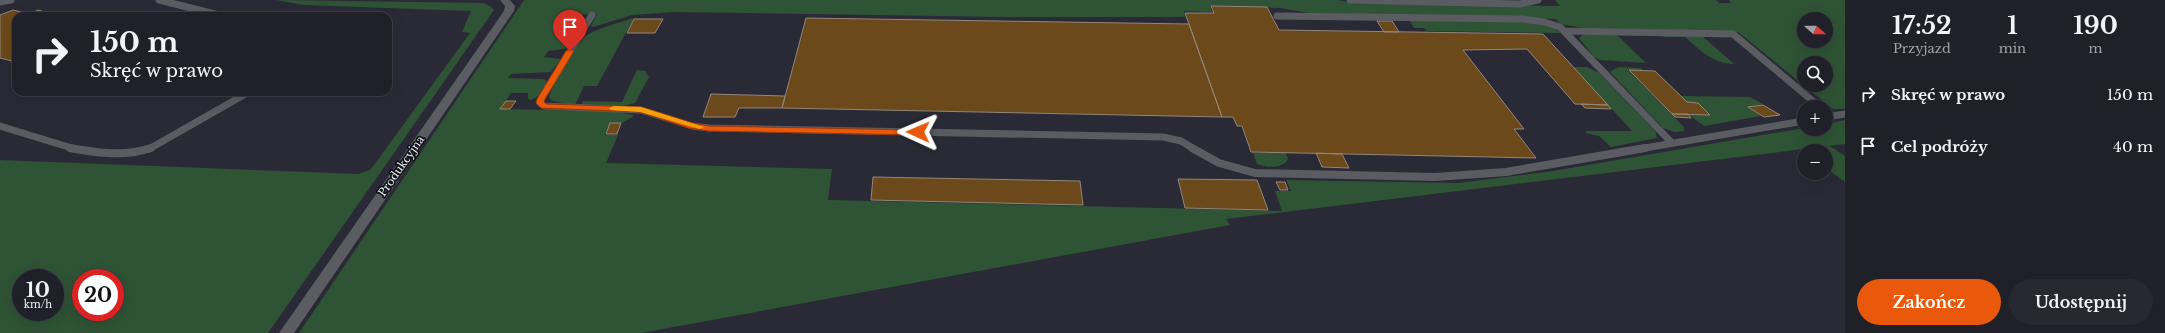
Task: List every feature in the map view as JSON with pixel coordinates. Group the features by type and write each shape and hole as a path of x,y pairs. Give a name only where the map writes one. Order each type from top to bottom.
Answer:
{"street":[{"name":"Produkcyjna","path":"286,333 509,11 510,6 507,0"}],"lane":[{"path":"0,2 10,0"},
{"path":"159,0 207,12"},
{"path":"1350,0 1520,4 1538,0"},
{"path":"592,15 541,99 540,103 544,106 641,110 692,126 709,128 1163,137 1182,141 1219,163 1255,172 1450,177 1548,166 1577,159 1797,122"},
{"path":"1277,16 1522,19 1544,22 1560,27 1672,143"},
{"path":"1565,32 1733,34 1812,100"},
{"path":"0,126 62,146 85,151 114,153 137,152 160,143 242,96"},
{"path":"1833,115 1845,114"}],"green space":[{"path":"276,0 483,3 490,6 494,10 268,333 0,333 0,160 358,174 370,170 374,165 470,33 462,32 471,11 304,5"},
{"path":"524,0 1337,0 1356,3 1560,6 1555,0 1716,0 1719,3 1731,3 1729,0 1845,0 1845,109 1833,109 1833,100 1822,100 1812,92 1833,92 1833,56 1797,56 1797,80 1738,32 1584,28 1560,24 1556,19 1309,13 1280,8 1210,6 1212,12 1184,11 1185,17 1002,17 675,12 632,15 593,27 591,26 597,14 576,16 565,20 571,34 569,48 548,51 544,57 561,59 551,72 511,74 508,78 544,79 548,83 540,95 531,100 528,99 528,93 511,93 500,109 611,111 633,115 634,116 622,123 610,123 605,135 618,135 606,163 832,169 828,200 1282,211 1275,191 1291,191 1286,180 1458,183 1553,171 1797,129 1797,136 1833,136 1833,123 1845,120 1845,144 1833,145 1833,144 1797,144 1797,150 1226,219 1230,225 641,333 299,333"},
{"path":"634,18 597,86 584,86 575,105 552,101 549,98 554,84 565,64 577,46 587,35 610,25"},
{"path":"1491,20 1514,22 1535,24 1551,28 1561,33 1427,31 1424,28 1414,28 1410,21"},
{"path":"1616,34 1646,63 1601,60 1594,57 1579,38 1582,35"},
{"path":"1662,35 1702,36 1734,64 1713,59 1685,37 1664,37"},
{"path":"1573,67 1587,67 1599,73 1655,131 1657,138 1611,147 1599,136 1585,133 1587,131 1632,131"},
{"path":"1618,67 1641,68 1643,70 1628,70 1684,127 1684,131 1675,132 1663,128 1610,72"},
{"path":"637,70 645,71 649,77 635,103 623,106 581,105 583,101 622,102"},
{"path":"1681,96 1750,97 1763,104 1748,107 1761,116 1704,126 1688,114 1710,114 1698,103 1687,102"},
{"path":"1833,148 1845,156 1845,182 1833,173"},
{"path":"1253,153 1286,153 1288,159 1279,166 1265,166 1257,164"}],"building":[{"path":"1211,6 1267,7 1279,30 1543,34 1608,105 1575,104 1527,49 1463,50 1524,129 1514,129 1536,158 1251,152 1242,126 1237,126 1233,117 1222,117 1185,13 1214,13"},
{"path":"13,10 22,12 12,12 12,61 0,58 0,15"},
{"path":"38,10 45,12 34,12"},
{"path":"806,18 1189,24 1222,117 782,108"},
{"path":"634,19 663,19 655,33 627,33"},
{"path":"1377,21 1392,21 1399,32 1384,32"},
{"path":"1629,70 1655,71 1687,102 1698,103 1710,115 1672,114"},
{"path":"711,94 785,96 782,108 739,108 735,117 703,117"},
{"path":"506,101 516,101 510,109 500,109"},
{"path":"1581,104 1608,105 1611,109 1585,108"},
{"path":"1763,105 1780,115 1764,117 1748,107"},
{"path":"1672,114 1688,114 1691,118 1675,117"},
{"path":"610,123 621,123 617,134 606,134"},
{"path":"1316,153 1342,154 1349,168 1322,167"},
{"path":"873,177 1080,181 1083,205 871,200"},
{"path":"1178,179 1257,180 1268,210 1185,208"},
{"path":"1276,182 1285,182 1288,190 1280,190"}],"slow traffic":[{"path":"614,108 651,112 684,124 700,127"}],"route":[{"path":"570,51 541,99 540,103 544,106 641,110 692,126 709,128 918,132"}]}
